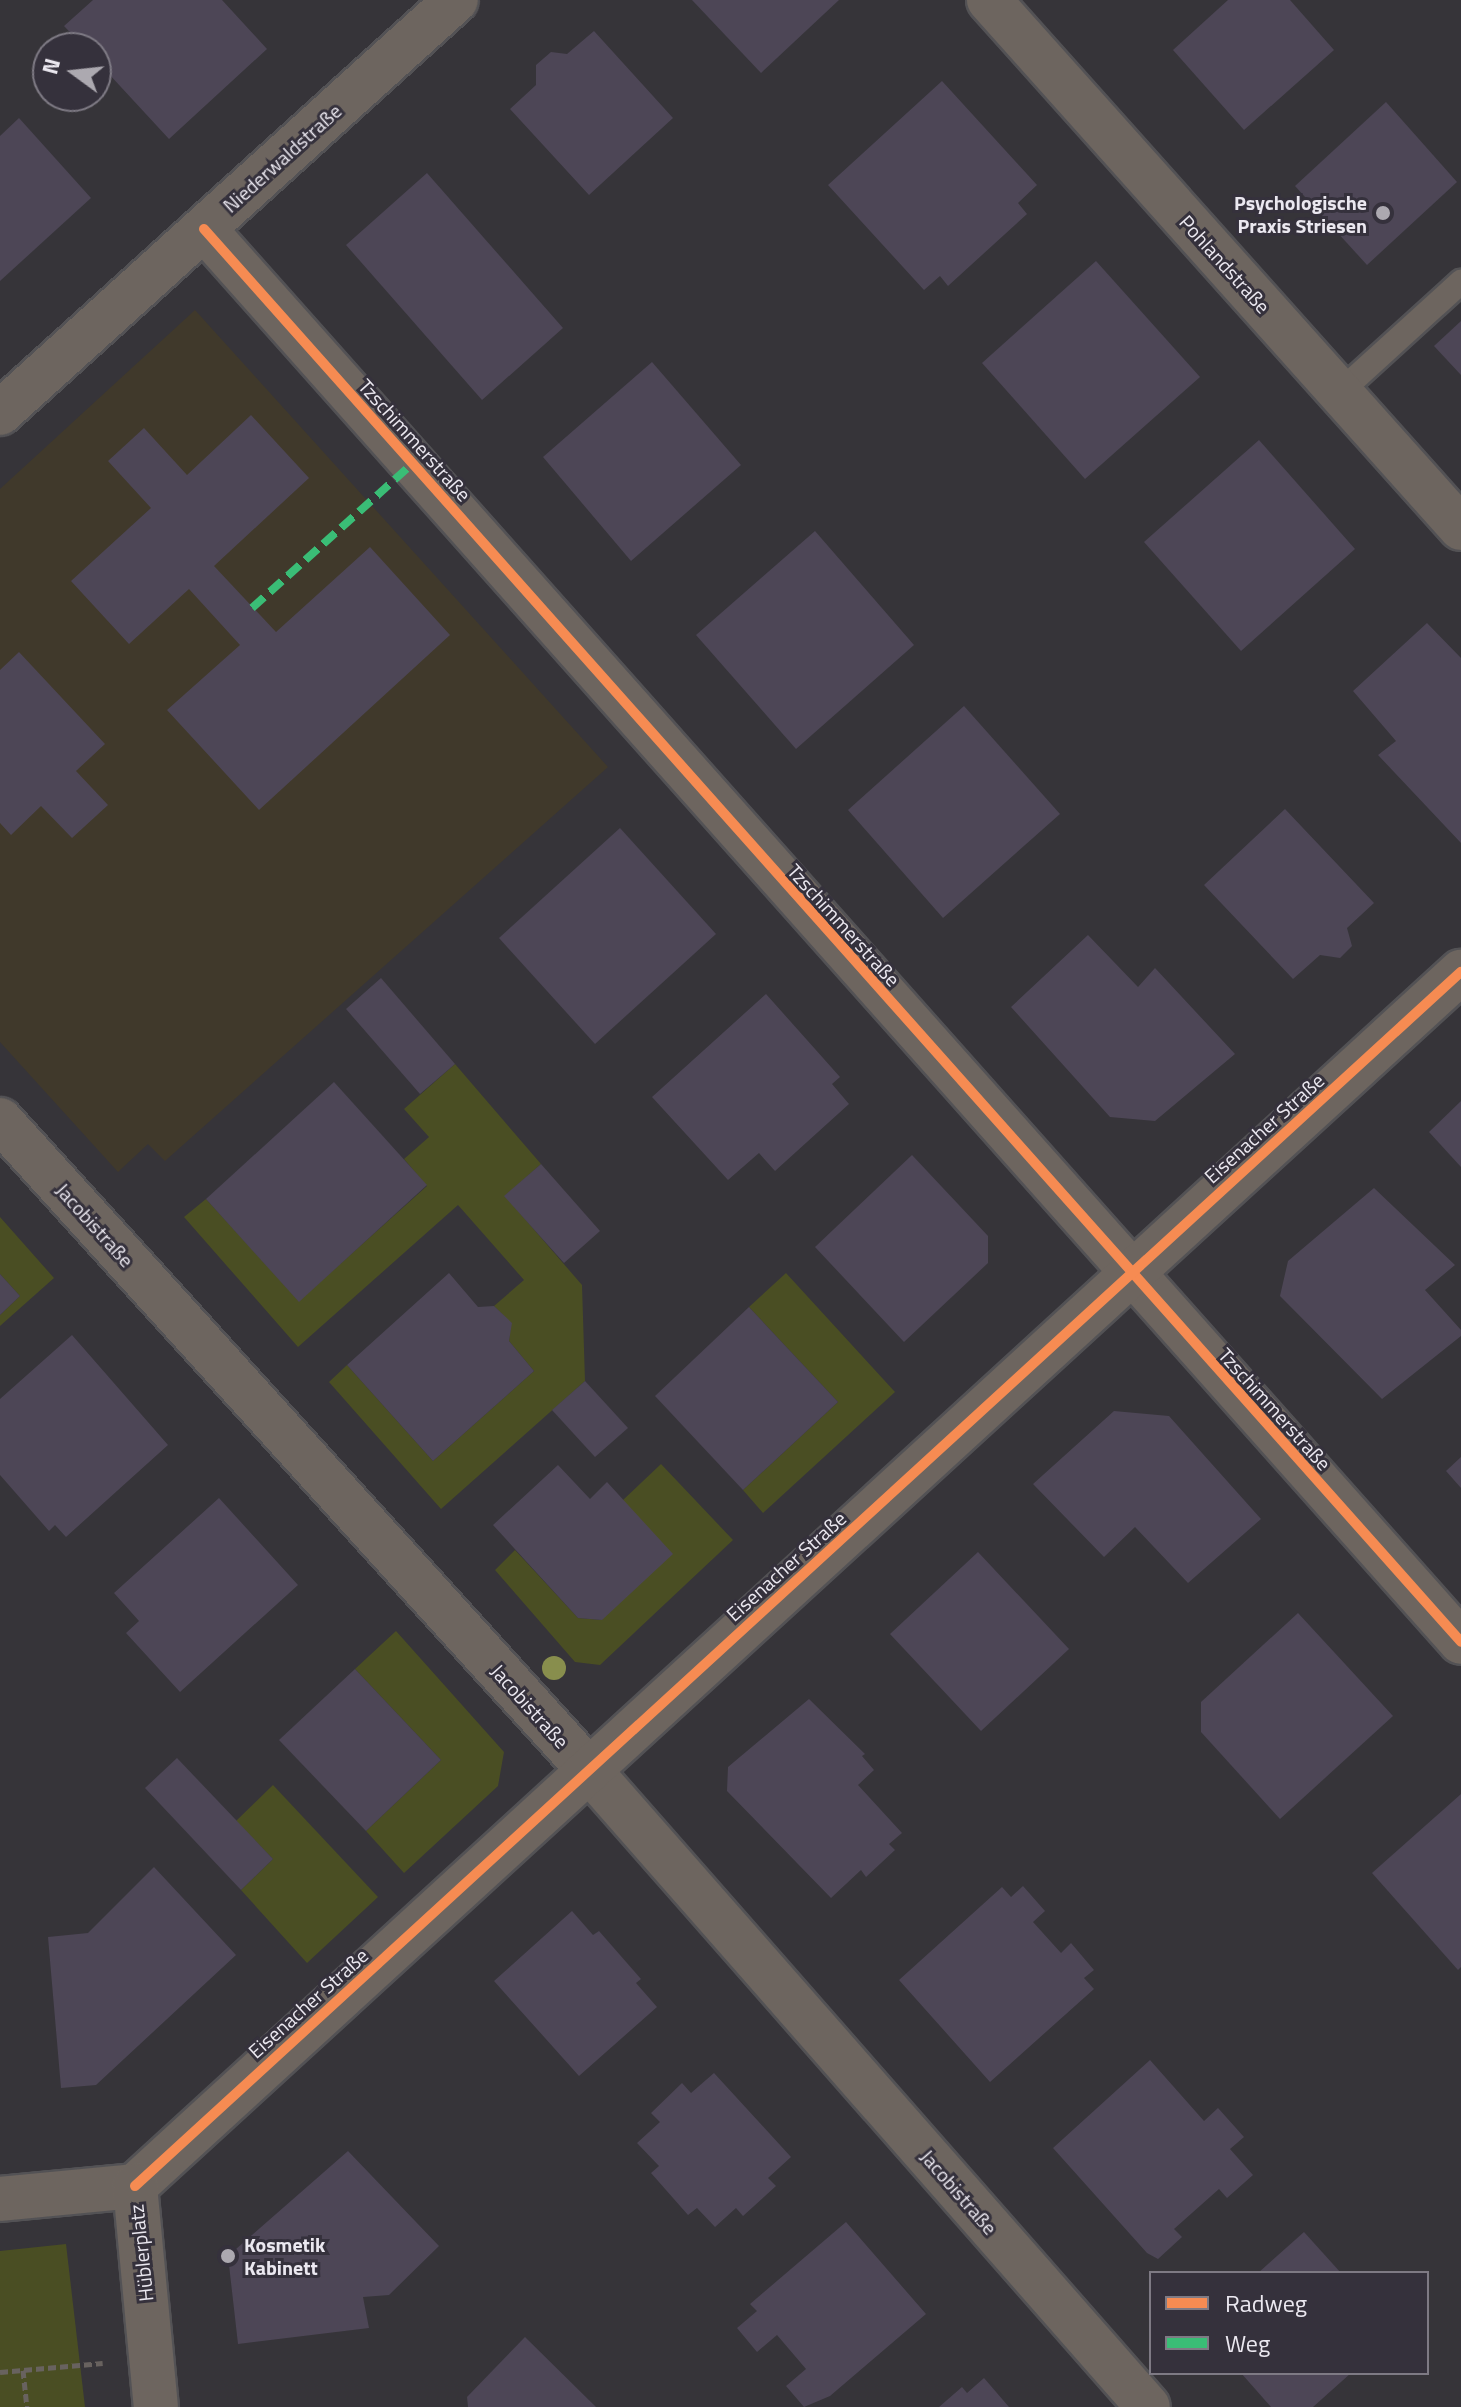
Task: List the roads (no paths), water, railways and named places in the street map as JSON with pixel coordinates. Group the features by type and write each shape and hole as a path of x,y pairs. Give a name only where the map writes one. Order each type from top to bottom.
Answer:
{"street":[{"name":"Niederwaldstraße","path":"0,413 456,0"},
{"name":"Pohlandstraße","path":"989,0 1461,528"},
{"name":"Tzschimmerstraße","path":"204,229 1130,1274 1461,1642"},
{"name":"Eisenacher Straße","path":"135,2186 1461,972"},
{"name":"Jacobistraße","path":"0,1120 589,1770 1148,2407"},
{"name":"Hüblerplatz","path":"0,2199 135,2186 156,2407"}],"lane":[{"path":"1340,392 1461,282"}],"place":[{"name":"Psychologische Praxis Striesen","path":"1383,213"},
{"name":"Kosmetik Kabinett","path":"228,2256"}]}
